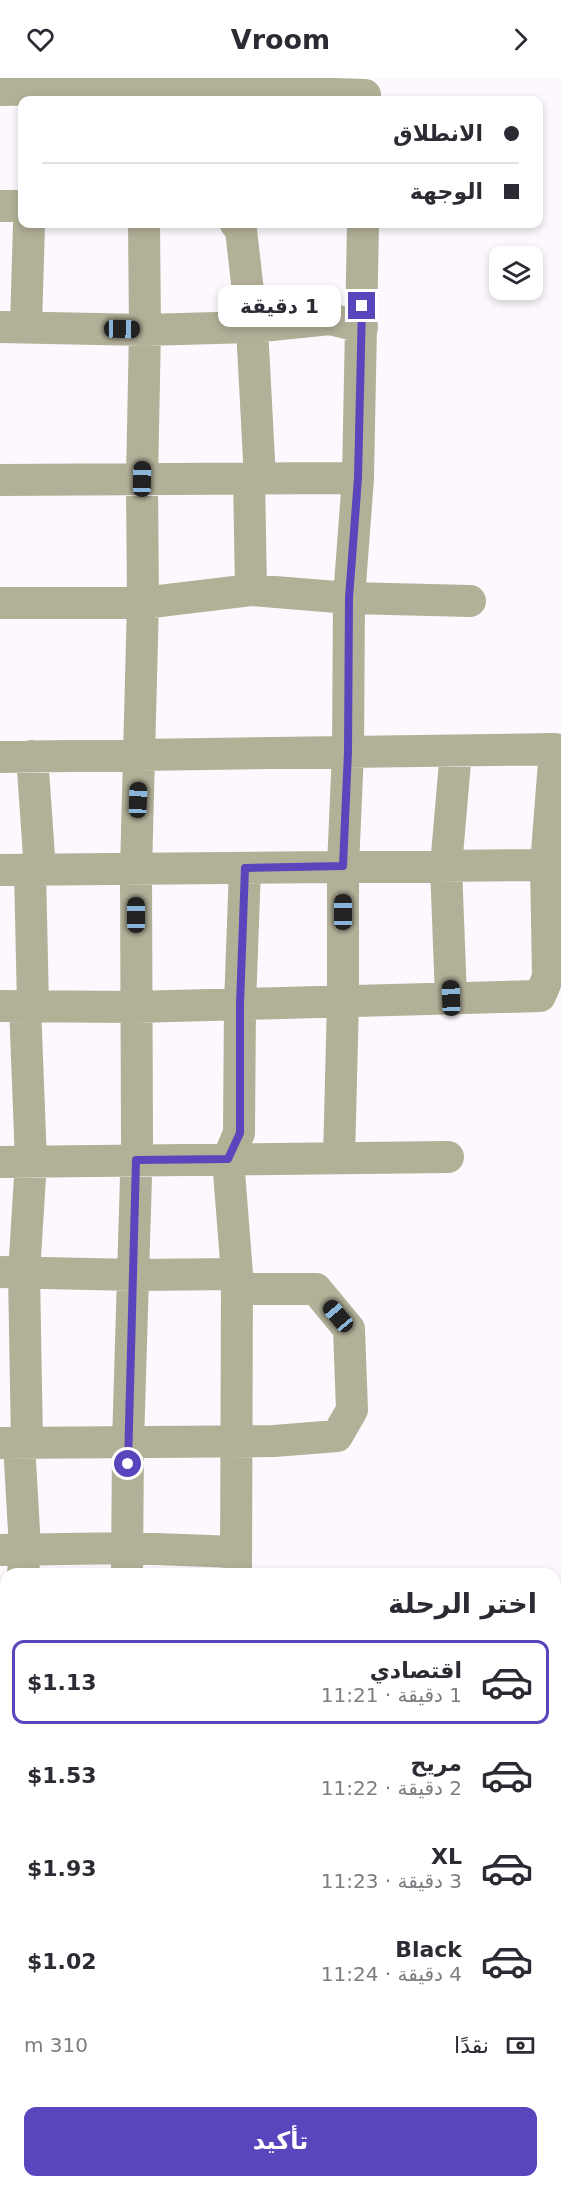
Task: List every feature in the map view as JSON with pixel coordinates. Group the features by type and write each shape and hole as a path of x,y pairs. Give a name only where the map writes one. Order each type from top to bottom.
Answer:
{"street":[{"path":"22,90 365,91"},
{"path":"0,206 18,206"},
{"path":"28,228 13,327 145,330 252,327 330,319 362,327"},
{"path":"128,1561 128,1443 137,1143 136,870 143,603 144,228"},
{"path":"239,228 252,327 254,479 251,590"},
{"path":"339,1158 349,598 358,478 363,228"},
{"path":"0,480 358,478"},
{"path":"0,603 143,603 251,590 349,598 470,601"},
{"path":"0,757 555,749 546,865 548,977 540,996 135,1007 19,1006"},
{"path":"451,998 447,866 456,751"},
{"path":"32,756 23,870 19,1006 31,1161 12,1272 16,1558 236,1563 237,1281 228,1159 240,1133 240,1004 245,868"},
{"path":"23,870 546,865"},
{"path":"0,1162 448,1157"},
{"path":"12,1272 134,1275 237,1281 316,1289 349,1329 352,1410 337,1436 237,1442 15,1443"}],"route":[{"path":"128,1464 136,1160 228,1159 240,1133 240,1004 245,868 343,866 348,752 349,598 358,478 362,306"}]}
